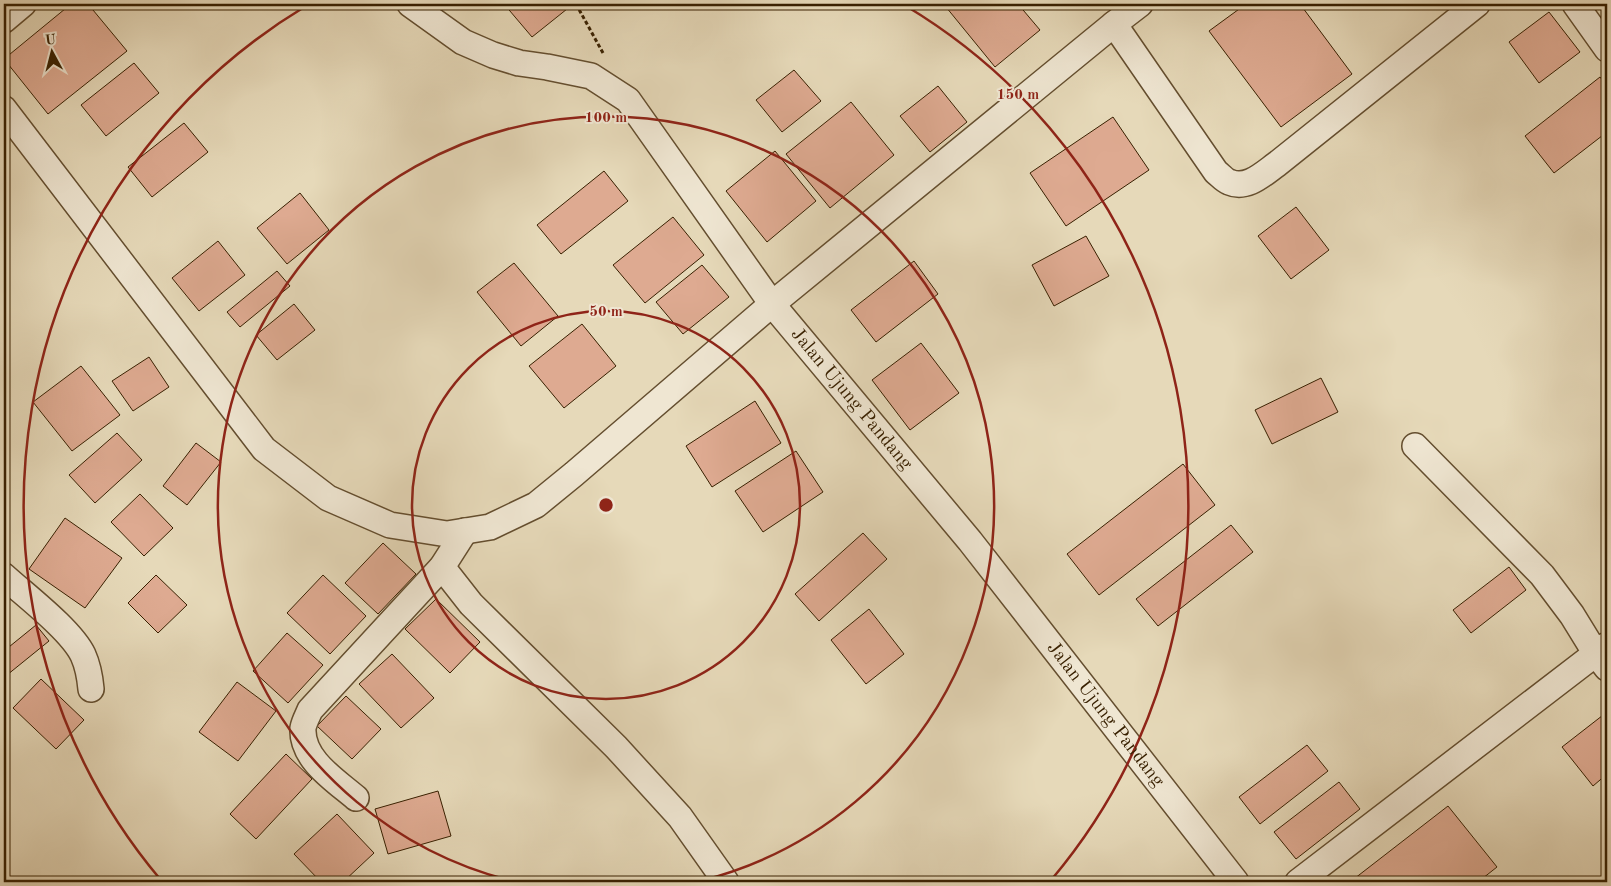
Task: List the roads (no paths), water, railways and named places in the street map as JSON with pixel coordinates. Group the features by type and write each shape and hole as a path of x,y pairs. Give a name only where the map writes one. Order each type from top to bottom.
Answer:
{"street":[{"path":"4,20 23,4"},
{"name":"Jalan Ujung Pandang","path":"410,4 463,42 493,55 519,63 591,76 628,100 772,304 970,541 1236,882"},
{"path":"4,109 264,450 328,498 390,525 447,534 490,527 536,505 772,304 1140,4"},
{"path":"1114,24 1216,172 1229,182 1243,184 1254,181 1477,4"},
{"path":"1575,4 1607,48"},
{"path":"1298,882 1603,656 1542,575 1415,446"},
{"path":"356,798 315,762 304,742 304,726 310,710 442,567 465,531"},
{"path":"442,567 471,604 616,747 680,817 726,882"},
{"path":"4,576 69,635 83,655 89,672 91,689"}]}
